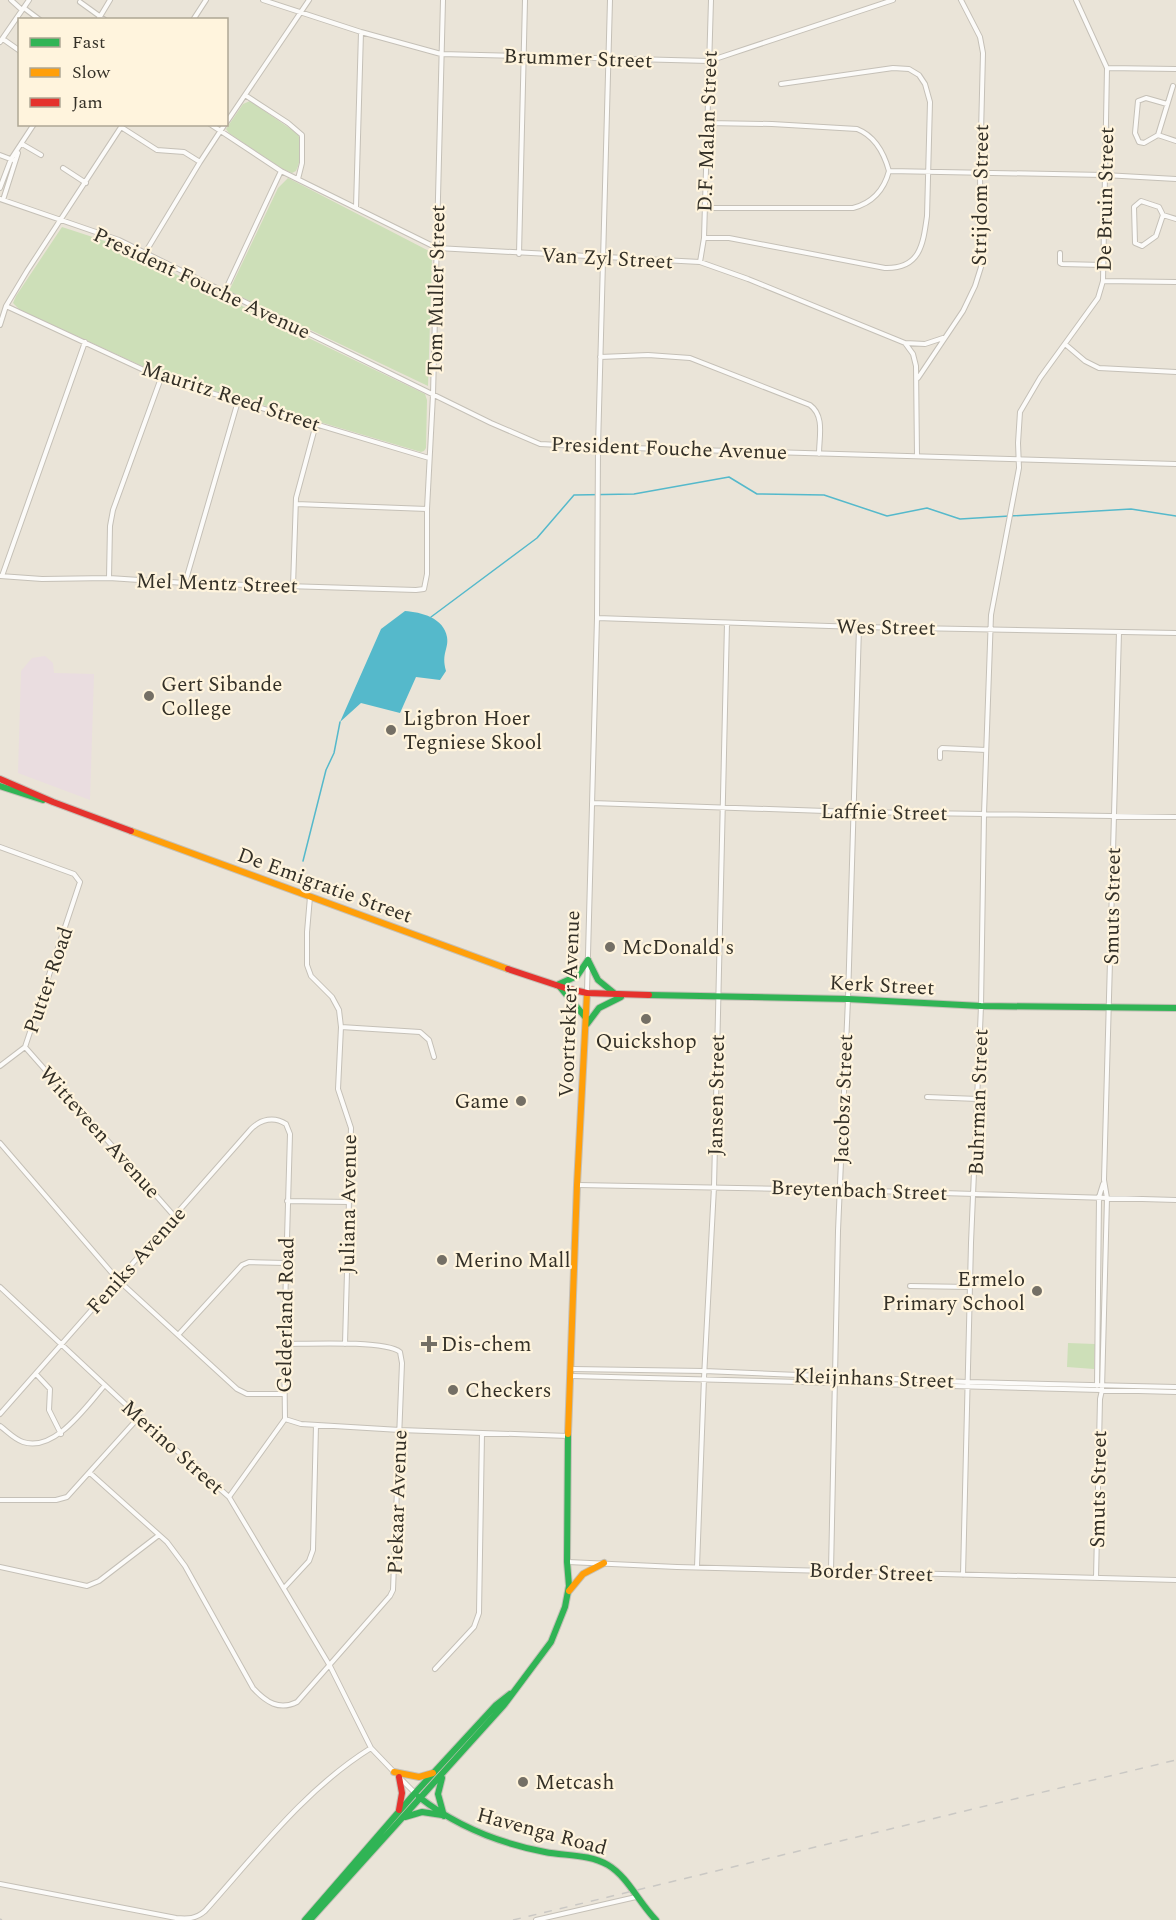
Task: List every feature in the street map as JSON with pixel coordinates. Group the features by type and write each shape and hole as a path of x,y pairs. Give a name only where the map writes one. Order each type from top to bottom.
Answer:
{"main road":[{"name":"De Emigratie Street","path":"0,779 53,802 310,897 558,986 587,993"},
{"name":"De Emigratie Street","path":"0,786 53,802"},
{"path":"586,1018 572,999 558,986 577,976 588,960 598,980 617,995"},
{"name":"Kerk Street","path":"587,993 718,998 848,999 981,1006 1176,1008"},
{"name":"Voortrekker Avenue","path":"569,1591 567,1562 568,1436 587,993"},
{"path":"585,1028 599,1008 625,995"},
{"path":"310,1920 504,1705 551,1642 561,1620 569,1591 583,1574 604,1563"},
{"path":"305,1920 415,1793 496,1705 512,1693"},
{"path":"399,1812 402,1793 396,1774 419,1777 434,1773"},
{"path":"405,1817 422,1812 443,1816 438,1794 443,1774"},
{"name":"Havenga Road","path":"415,1793 443,1816 474,1832 528,1848 604,1863 619,1874 656,1920"}],"street":[{"path":"11,0 37,18"},
{"path":"18,50 1,40 29,0"},
{"path":"80,2 99,18 110,0"},
{"path":"194,18 206,0"},
{"name":"Brummer Street","path":"262,0 361,32 441,54 709,61 892,0"},
{"path":"228,121 309,0"},
{"name":"Tom Muller Street","path":"427,580 427,509 433,395 442,0"},
{"path":"519,254 525,0"},
{"name":"Voortrekker Avenue","path":"587,993 610,0"},
{"name":"D.F. Malan Street","path":"700,262 704,238 711,0"},
{"name":"Strijdom Street","path":"918,378 971,296 981,267 980,172 983,53 980,37 961,0"},
{"name":"De Bruin Street","path":"992,628 991,615 1010,521 1019,460 1020,412 1034,387 1098,298 1103,281 1107,68 1076,0"},
{"path":"356,207 361,32"},
{"path":"1107,68 1176,69"},
{"path":"704,238 734,238 885,268 910,264 918,254 925,233 927,216 930,102 925,84 919,75 913,70 883,69 781,84"},
{"path":"1167,104 1144,98 1139,99 1135,133 1137,141 1144,143 1158,135 1173,86"},
{"path":"245,95 302,135 302,163 298,179"},
{"path":"705,208 853,208 874,197 881,189 889,171 875,141 867,133 857,129 707,123"},
{"path":"0,188 33,126"},
{"path":"0,325 6,306 59,220 86,183 122,126 157,150 184,152 200,162"},
{"name":"Van Zyl Street","path":"213,126 281,171 437,248 700,262 748,279 905,343"},
{"path":"146,253 200,162 225,126"},
{"path":"1158,135 1176,141"},
{"path":"22,144 41,154"},
{"path":"0,155 13,160"},
{"path":"2,199 13,160"},
{"path":"63,168 86,183"},
{"path":"224,293 281,171"},
{"path":"889,171 1104,175 1176,180"},
{"name":"President Fouche Avenue","path":"2,199 119,240 433,395 534,442 546,445 1176,464"},
{"path":"1141,201 1156,205 1162,209 1163,215 1154,239 1145,245 1135,243 1134,209 1136,203 1141,201"},
{"path":"1163,215 1176,219"},
{"path":"1060,253 1062,264 1103,265"},
{"path":"1103,281 1176,282"},
{"name":"Mauritz Reed Street","path":"6,306 160,378 429,458"},
{"path":"905,343 925,344 944,338"},
{"path":"1,576 85,342"},
{"path":"905,343 915,359 918,378 917,456"},
{"path":"1065,344 1085,361 1099,368 1176,372"},
{"path":"600,357 648,355 690,358 810,405 820,417 819,454"},
{"path":"109,578 110,526 113,510 160,378"},
{"path":"185,583 238,401"},
{"path":"293,586 296,504 316,423"},
{"path":"296,504 427,509"},
{"name":"Mel Mentz Street","path":"1,576 421,590 425,587 427,580"},
{"name":"Wes Street","path":"597,618 859,627 1176,633"},
{"name":"Jansen Street","path":"697,1567 714,1187 727,623"},
{"name":"Jacobsz Street","path":"831,1571 840,1190 859,627"},
{"name":"Buhrman Street","path":"963,1575 970,1287 981,1006 984,814 992,628"},
{"name":"Smuts Street","path":"1100,1399 1097,1390 1100,1386 1107,1198 1104,1180 1119,632"},
{"path":"940,758 942,748 987,750"},
{"name":"Laffnie Street","path":"592,803 854,812 1176,817"},
{"path":"0,854 1,848"},
{"name":"Putter Road","path":"0,1066 25,1047 80,882 74,874 1,848"},
{"name":"Juliana Avenue","path":"310,897 307,932 308,969 311,976 336,1002 340,1015 338,1089 351,1135 345,1344"},
{"path":"341,1027 420,1032 429,1040 434,1057"},
{"name":"Witteveen Avenue","path":"25,1047 175,1217"},
{"path":"927,1097 978,1099"},
{"name":"Feniks Avenue","path":"0,1414 254,1126 266,1120 280,1120"},
{"name":"Gelderland Road","path":"229,1497 285,1419 285,1263 290,1134 288,1126 280,1120"},
{"path":"0,1143 118,1280 178,1335 244,1393 284,1394"},
{"name":"Smuts Street","path":"1096,1578 1100,1399 1099,1197 1104,1180"},
{"name":"Breytenbach Street","path":"577,1185 1176,1200"},
{"path":"287,1201 349,1202"},
{"path":"178,1335 242,1265 249,1262 285,1263"},
{"path":"910,1286 970,1287"},
{"name":"Merino Street","path":"0,1289 229,1497 330,1666"},
{"path":"284,1344 345,1344"},
{"name":"Piekaar Avenue","path":"159,1535 172,1547 185,1566 253,1688 265,1701 278,1706 290,1706 297,1702 393,1590 402,1363 400,1352 392,1347 345,1344"},
{"name":"Kleijnhans Street","path":"572,1373 704,1371 967,1382 1176,1387"},
{"name":"Kleijnhans Street","path":"572,1373 1097,1390"},
{"path":"36,1374 50,1389 50,1410 61,1434"},
{"path":"0,1426 15,1438 27,1443 44,1441 61,1434 105,1385"},
{"name":"Kleijnhans Street","path":"1100,1386 1176,1392"},
{"path":"0,1500 61,1500 71,1495 139,1417"},
{"path":"285,1419 316,1425 568,1436"},
{"path":"284,1588 309,1561 313,1550 316,1425"},
{"path":"435,1669 474,1627 479,1613 482,1433"},
{"path":"0,1567 87,1586 99,1581 159,1535 90,1473"},
{"name":"Border Street","path":"567,1562 1176,1580"},
{"name":"Havenga Road","path":"330,1666 371,1748 415,1793"},
{"path":"0,1884 176,1918 196,1917 205,1911 312,1792 341,1768 371,1748"},
{"path":"536,1920 636,1897"}],"shaded area":[{"path":"45,656 53,663 54,673 94,674 90,800 18,773 21,671 32,658"}],"green space":[{"path":"250,101 298,134 301,153 296,171 292,173 281,168 226,129 243,104"},
{"path":"288,178 429,251 432,258 428,386 229,291 278,188"},
{"path":"62,227 111,243 425,394 427,400 426,448 421,452 164,376 20,310 13,303 16,296"},
{"path":"1068,1343 1095,1344 1094,1369 1067,1367"}],"water":[{"path":"405,611 431,617 445,630 447,637 444,660 446,671 440,680 416,677 400,713 361,703 340,722 381,629"}],"waterway":[{"path":"431,617 537,538 574,495 634,494 729,477 757,494 824,495 887,516 927,508 960,519 1131,509 1176,516"},
{"path":"303,861 326,770 334,753 340,722"}],"railway":[{"path":"513,1920 1176,1760"}],"traffic: fast":[{"path":"0,786 43,800"},
{"path":"588,960 598,980 614,993"},
{"path":"557,985 577,976 588,960"},
{"path":"560,987 586,1018"},
{"path":"649,995 848,999 981,1006 1176,1008"},
{"path":"587,1024 599,1008 621,997"},
{"path":"310,1920 504,1705 551,1642 565,1607 569,1586 567,1562 568,1434"},
{"path":"305,1920 415,1793 496,1705 510,1694"},
{"path":"442,1778 438,1794 444,1816"},
{"path":"419,1797 463,1825 511,1844 601,1861 622,1876 656,1920"},
{"path":"405,1817 422,1812 442,1815"}],"traffic: slow":[{"path":"131,831 508,969"},
{"path":"568,1434 587,993"},
{"path":"569,1591 583,1574 604,1563"},
{"path":"394,1772 419,1777 433,1773"}],"traffic: jam":[{"path":"0,779 53,802 131,831"},
{"path":"508,969 587,993 649,995"},
{"path":"399,1777 402,1793 399,1810"}],"place":[{"name":"Gert Sibande College","path":"149,696"},
{"name":"Ligbron Hoer Tegniese Skool","path":"391,730"},
{"name":"McDonald's","path":"610,947"},
{"name":"Quickshop","path":"646,1019"},
{"name":"Game","path":"521,1101"},
{"name":"Merino Mall","path":"442,1260"},
{"name":"Ermelo Primary School","path":"1037,1291"},
{"name":"Dis-chem","path":"429,1344"},
{"name":"Checkers","path":"453,1390"},
{"name":"Metcash","path":"523,1782"}]}
